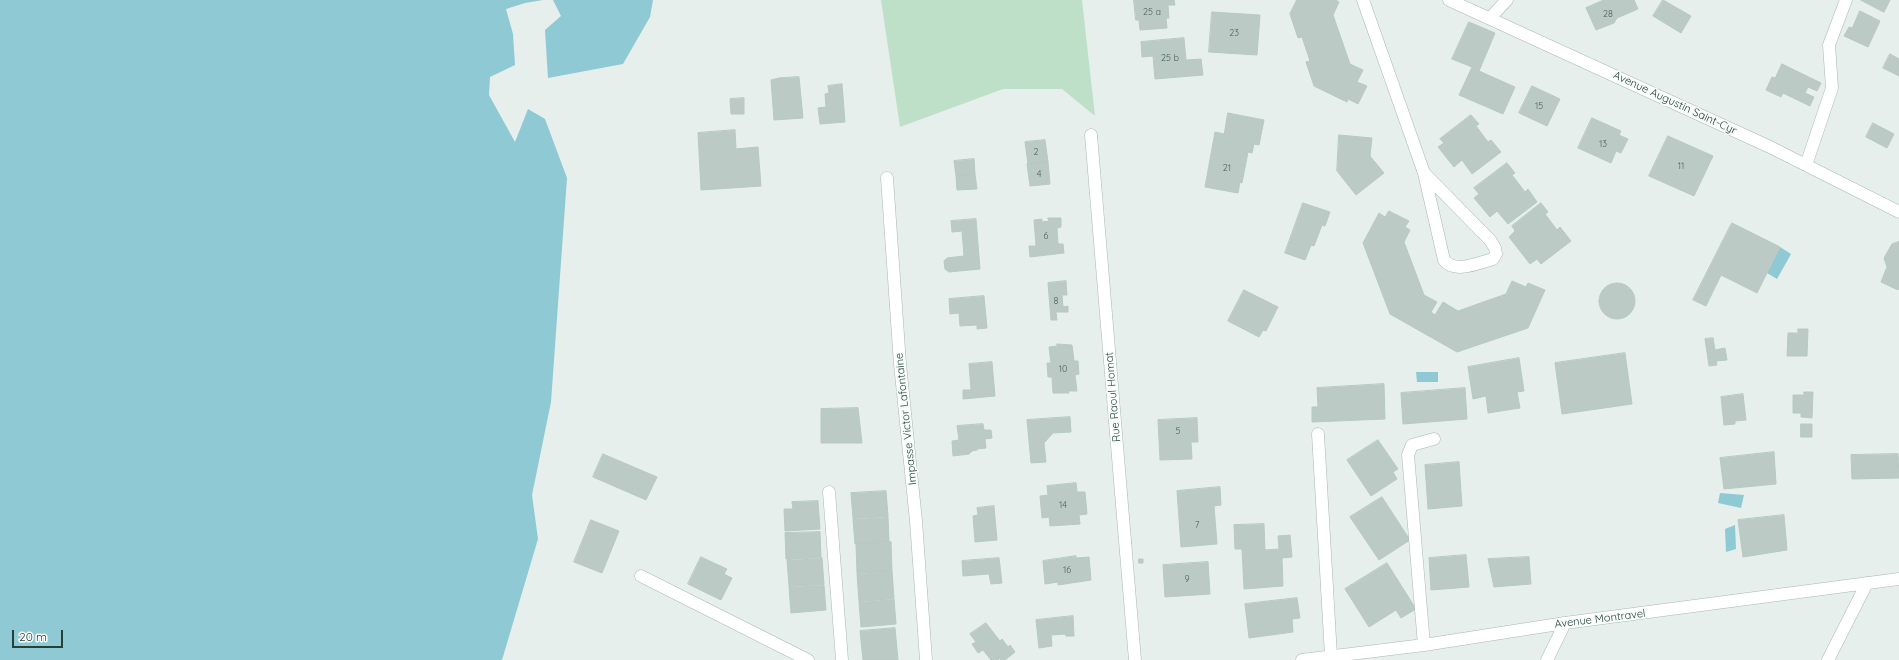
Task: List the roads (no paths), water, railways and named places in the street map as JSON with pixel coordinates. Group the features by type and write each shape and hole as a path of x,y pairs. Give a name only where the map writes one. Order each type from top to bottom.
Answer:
{"street":[{"path":"1363,0 1424,173 1444,260 1448,265 1455,268 1493,259 1496,254 1495,248 1490,240 1424,173"},
{"name":"Avenue Augustin Saint-Cyr","path":"1448,0 1770,146 1899,212"},
{"path":"1490,18 1507,0"},
{"path":"1806,165 1832,88 1829,45 1846,0"},
{"name":"Rue Raoul Homat","path":"1091,135 1135,660"},
{"name":"Impasse Victor Lafontaine","path":"887,178 900,364 916,521 926,660"},
{"path":"1318,434 1332,656"},
{"path":"1424,645 1408,455 1412,445 1434,439"},
{"path":"829,492 842,660"},
{"path":"641,576 808,660"},
{"name":"Avenue Montravel","path":"1302,660 1424,645 1565,623 1899,579"},
{"path":"1828,660 1866,583"},
{"path":"1546,660 1565,623"}],"water":[{"path":"0,0 543,0 525,3 506,9 513,34 515,65 490,77 489,95 515,142 528,109 545,119 567,178 551,402 532,495 538,539 502,660 0,660"},
{"path":"553,0 653,0 650,17 623,64 548,78 545,30 561,16"},
{"path":"1780,247 1791,254 1777,279 1767,273"},
{"path":"1416,372 1438,372 1438,382 1417,382"},
{"path":"1720,493 1744,495 1741,508 1718,503"},
{"path":"1735,525 1736,549 1726,552 1725,529"}]}
